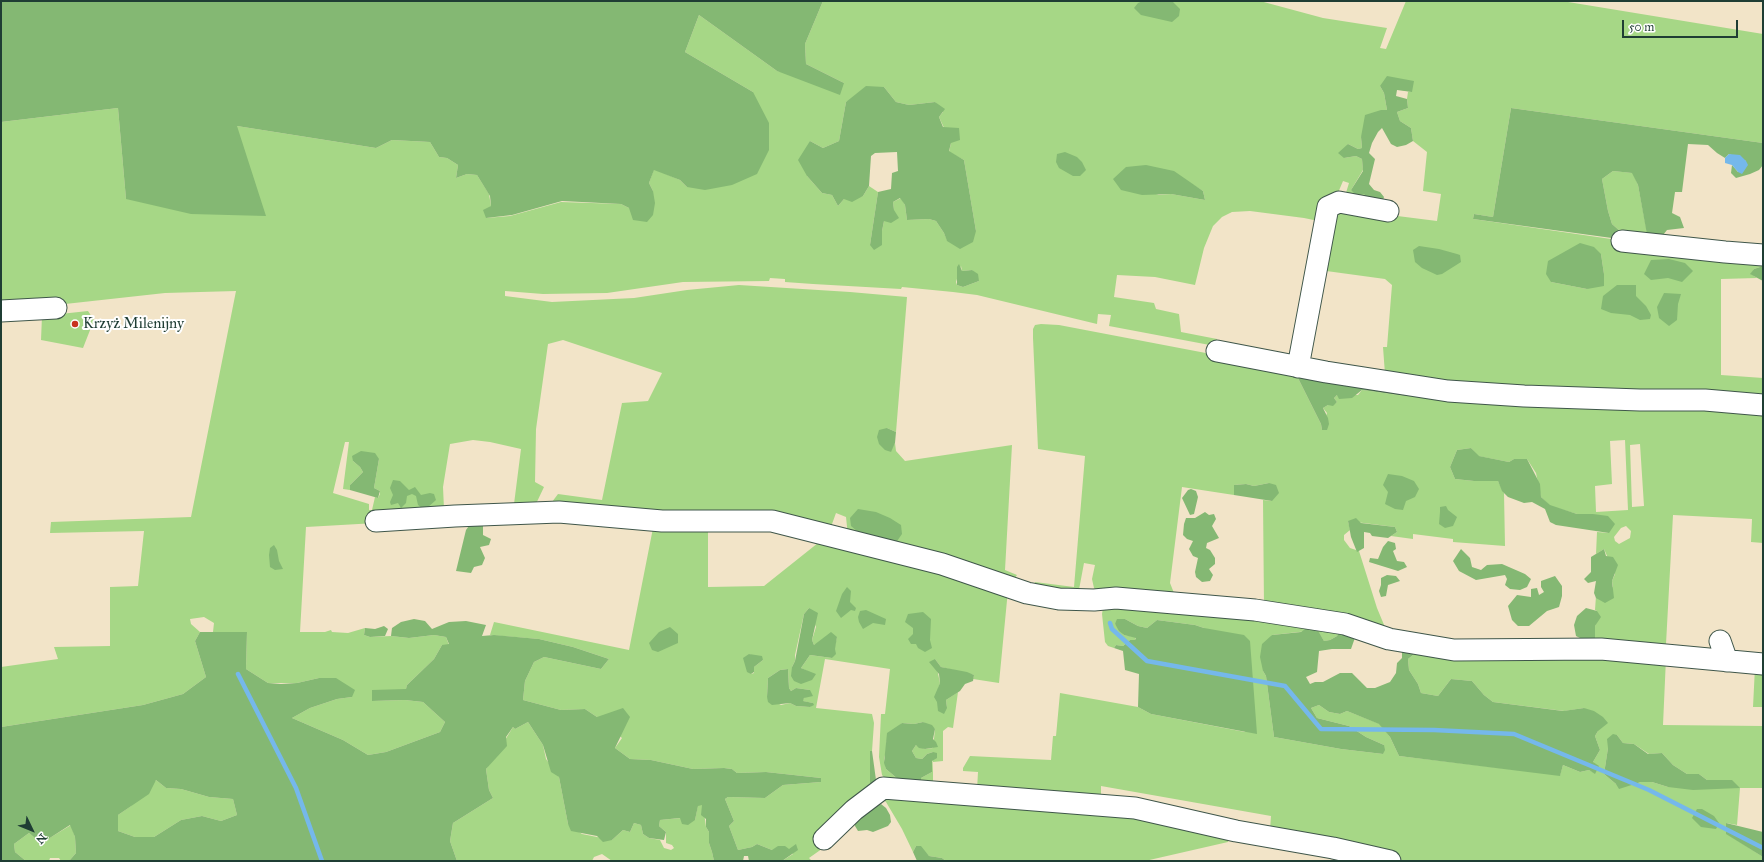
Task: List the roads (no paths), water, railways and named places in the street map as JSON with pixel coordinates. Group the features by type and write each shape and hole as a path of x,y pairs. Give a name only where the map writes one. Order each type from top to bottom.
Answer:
{"street":[{"path":"1298,367 1328,207 1339,202 1388,211"},
{"path":"1622,241 1763,255"},
{"path":"1,310 56,308"},
{"path":"1217,351 1298,367 1448,391 1524,396 1640,400 1705,400 1763,404"},
{"path":"376,521 559,512 662,521 772,521 942,564 1027,593 1058,599 1094,600 1116,598 1250,607 1345,624 1375,636 1417,644 1454,643 1576,646 1696,663 1727,660 1763,664"},
{"path":"1720,641 1727,660"},
{"path":"824,839 854,810 883,788 1135,808 1236,831 1333,848 1390,861"}],"water":[{"path":"1729,154 1740,155 1746,161 1748,165 1742,174 1732,165 1725,163 1725,158"}],"waterway":[{"path":"1110,623 1112,629 1147,661 1285,686 1321,729 1434,730 1514,734 1649,790 1763,848"},
{"path":"238,674 296,788 322,861"}],"place":[{"name":"Krzyż Milenijny","path":"75,324"}]}
